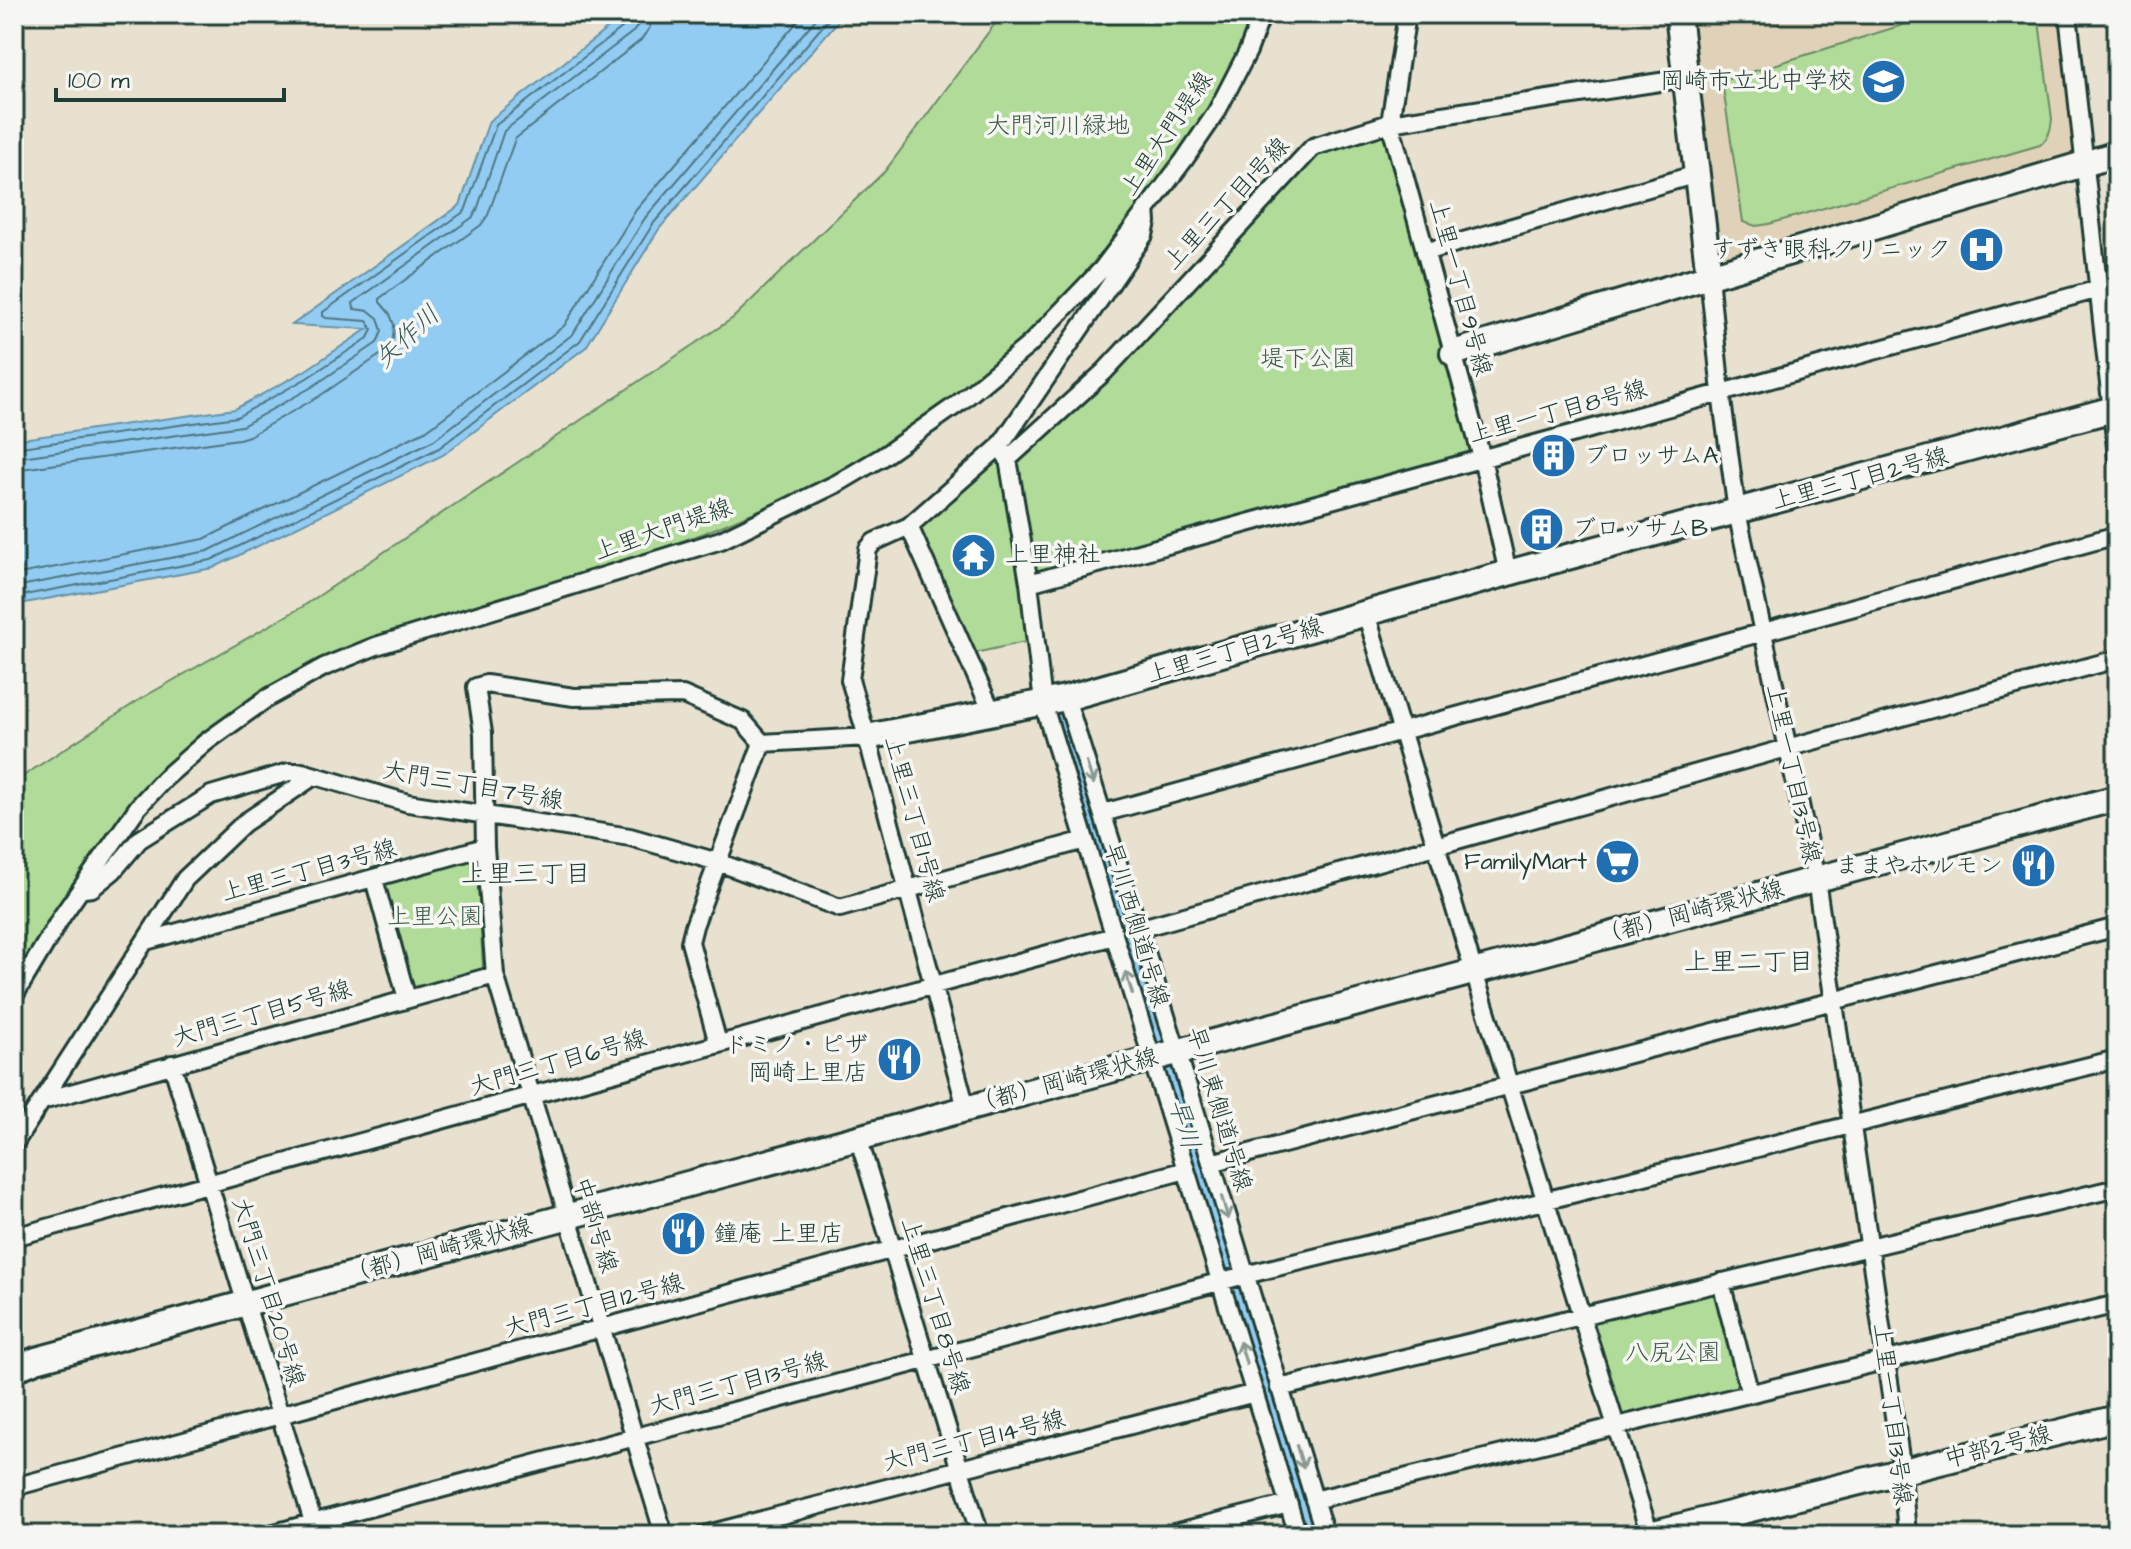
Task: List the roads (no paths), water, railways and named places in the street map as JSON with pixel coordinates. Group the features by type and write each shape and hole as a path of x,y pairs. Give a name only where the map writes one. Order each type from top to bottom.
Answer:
{"street":[{"name":"上里大門堤線","path":"14,996 62,916 138,807 206,742 266,699 324,667 376,646 721,540 838,483 882,457 959,403 1029,345 1102,269 1216,113 1248,51 1262,14"},
{"name":"上里一丁目9号線","path":"1407,14 1390,123 1482,458 1508,573"},
{"name":"上里一丁目13号線","path":"1678,14 1737,512 1816,879 1902,1471 1907,1535"},
{"path":"2068,14 2117,456"},
{"name":"上里三丁目1号線","path":"966,1108 850,680 868,549 874,542 909,526 1104,372 1313,147 1390,123 1686,78"},
{"path":"1453,353 2117,154"},
{"path":"1425,252 1697,174"},
{"path":"1004,452 1144,235 1146,209"},
{"name":"上里一丁目8号線","path":"1029,583 2099,289"},
{"name":"上里三丁目2号線","path":"762,743 867,737 1054,701 1508,573 2114,409"},
{"name":"早川西側道1号線","path":"1004,452 1085,840 1298,1535"},
{"path":"909,526 992,712"},
{"path":"1103,813 2117,535"},
{"path":"1366,613 1648,1535"},
{"path":"1138,929 2117,659"},
{"path":"485,815 483,733 476,687 486,684 574,697 683,695 743,721 762,743 690,942 718,1043"},
{"name":"早川東側道1号線","path":"1054,701 1103,813 1325,1535"},
{"name":"大門三丁目7号線","path":"82,889 92,888 113,871 139,840 211,795 289,772 302,772 408,803 630,837 718,862 840,908 1085,840"},
{"path":"14,1144 185,879 244,823 314,776"},
{"name":"（都）岡崎環状線","path":"14,1369 36,1360 2117,798"},
{"name":"中部1号線","path":"485,815 495,975 664,1535"},
{"name":"上里三丁目3号線","path":"146,941 485,847"},
{"path":"374,879 407,999"},
{"path":"1211,1163 2117,927"},
{"name":"大門三丁目6号線","path":"14,1237 1114,936"},
{"name":"大門三丁目5号線","path":"42,1101 495,975"},
{"name":"大門三丁目13号線","path":"267,1535 316,1529 635,1436 1245,1275 2117,1059"},
{"name":"大門三丁目20号線","path":"172,1064 316,1529"},
{"name":"上里三丁目8号線","path":"858,1137 980,1535"},
{"name":"大門三丁目12号線","path":"14,1487 1186,1170"},
{"path":"1279,1388 2117,1188"},
{"path":"1721,1282 1750,1394"},
{"path":"1314,1500 2117,1304"},
{"name":"大門三丁目14号線","path":"704,1535 1255,1393"},
{"name":"中部2号線","path":"1648,1535 2117,1418"},
{"path":"1166,1535 1289,1504"}],"water":[{"name":"矢作川","path":"626,14 844,14 659,229 586,347 443,455 213,568 14,605 14,440 235,409 303,372 367,329 292,325 460,205 489,121"}],"waterway":[{"name":"早川","path":"1059,713 1310,1535"}],"place":[{"name":"岡崎市立北中学校","path":"1883,81"},
{"name":"すずき眼科クリニック","path":"1982,250"},
{"name":"ブロッサムA","path":"1553,456"},
{"name":"ブロッサムB","path":"1541,529"},
{"name":"上里神社","path":"974,555"},
{"name":"FamilyMart","path":"1618,862"},
{"name":"ままやホルモン","path":"2034,866"},
{"name":"ドミノ・ピザ 岡崎上里店","path":"899,1059"},
{"name":"鐘庵 上里店","path":"683,1234"}],"district":[{"name":"上里三丁目","path":"526,874"},
{"name":"上里二丁目","path":"1749,962"}],"park label":[{"name":"大門河川緑地","path":"1058,126"},
{"name":"堤下公園","path":"1308,359"},
{"name":"上里公園","path":"435,917"},
{"name":"八尻公園","path":"1673,1353"}]}
